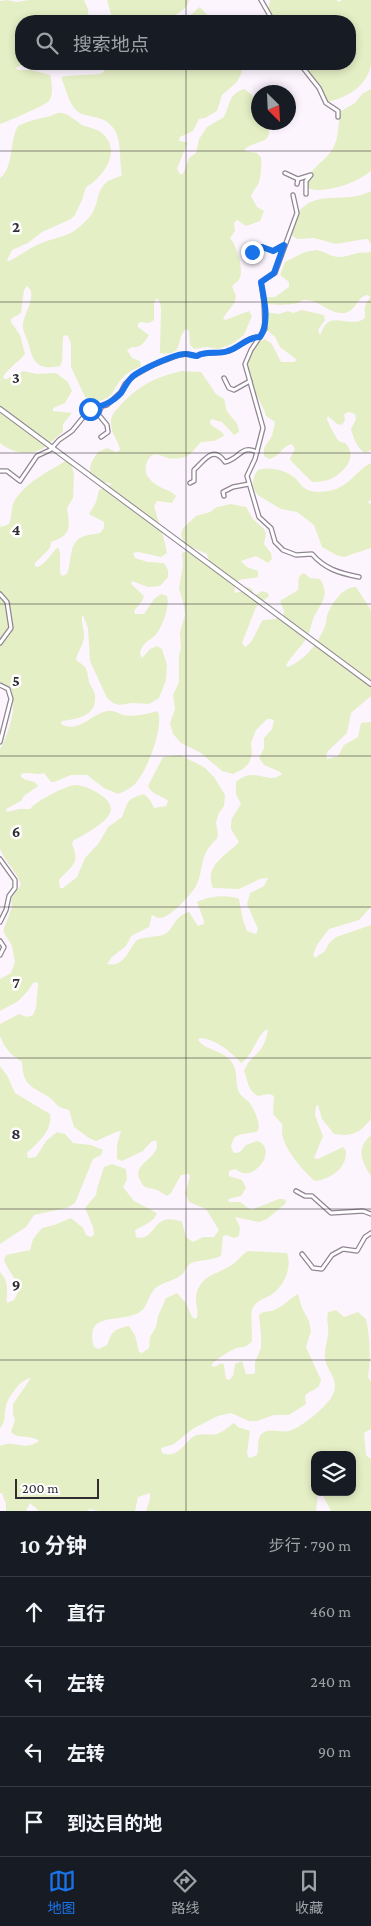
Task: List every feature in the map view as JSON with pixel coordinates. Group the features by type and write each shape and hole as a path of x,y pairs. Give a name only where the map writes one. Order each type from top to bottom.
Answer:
{"street":[{"path":"261,0 270,15"},
{"path":"305,70 319,88 326,102 338,111 338,117"},
{"path":"285,173 298,179 311,175 306,181 306,194"},
{"path":"296,184 298,179"},
{"path":"294,195 296,213 274,273 261,282 265,329 245,364 262,428 257,452 247,476 248,484 259,516 271,528 275,542 284,550 296,555 312,554 320,563 335,572 359,577"},
{"path":"247,246 252,252 262,247 273,251 284,245"},
{"path":"0,471 8,471 20,481 37,456 52,448 66,434 72,432 90,409 107,405 135,375 153,365 179,355 197,356 204,352 218,353 228,351 254,337 260,337"},
{"path":"224,378 230,388 234,390 250,380"},
{"path":"101,438 108,432 107,425 98,414 102,406"},
{"path":"0,409 371,684"},
{"path":"190,483 194,481 194,470 206,457 217,454 226,462 245,449 257,452"},
{"path":"224,496 223,492 233,487 248,484"},
{"path":"0,594 7,602 11,628 0,643"},
{"path":"0,685 8,689 11,699 0,742"},
{"path":"0,859 12,875 15,885 0,922"},
{"path":"0,941 4,947 0,955"},
{"path":"296,1191 305,1196 312,1196 331,1214 363,1210 371,1214"},
{"path":"302,1254 313,1268 322,1269 332,1255 343,1249 357,1251 365,1237 371,1233"}],"green space":[{"path":"84,0 88,15 15,15 15,70 30,70 50,75 52,93 50,99 45,104 0,124 0,1"},
{"path":"107,0 189,0 184,9 174,15 111,15"},
{"path":"270,0 336,0 339,2 342,0 371,0 371,65 361,85 349,94 327,102 312,77 304,70 356,70 356,15 270,15 268,11"},
{"path":"200,7 207,15 191,15"},
{"path":"104,70 242,70 237,82 222,95 217,111 205,118 199,119 193,131 180,137 179,141 187,142 187,144 177,169 180,174 183,174 189,158 196,153 199,139 207,127 224,117 232,97 244,89 249,92 251,94 251,130 269,131 266,139 247,147 244,151 257,153 261,157 259,183 251,196 257,207 264,211 260,221 246,226 237,220 234,223 235,231 230,238 237,252 241,272 238,281 232,286 236,296 235,302 223,318 225,320 249,311 252,316 244,335 232,344 218,349 207,347 194,349 190,345 189,331 186,329 176,350 168,354 160,353 161,309 157,298 154,303 154,320 149,323 140,322 138,324 138,327 149,335 140,346 127,350 132,358 140,361 141,366 123,377 110,396 95,402 85,397 71,367 71,344 68,336 65,335 63,337 60,366 41,366 34,359 23,328 31,298 30,289 27,286 24,290 21,313 11,319 20,335 25,354 3,377 7,379 23,371 37,374 56,373 68,382 72,391 65,403 53,408 53,411 72,413 63,424 63,432 48,445 30,453 17,452 0,443 0,178 7,168 13,139 18,126 58,113 67,115 82,125 96,129 103,134 111,148 108,163 99,177 86,187 75,215 71,219 42,232 28,243 12,250 7,260 13,259 39,244 70,233 88,219 94,210 102,187 108,181 122,175 118,139 110,124 100,118 80,113 74,108 62,77 104,72"},
{"path":"371,89 371,171 342,186 325,190 310,189 306,184 307,179 335,145 341,111 355,103 362,94"},
{"path":"371,191 371,245 368,239 336,244 314,238 297,239 290,234 290,223 301,209 313,201 363,195"},
{"path":"316,250 339,257 371,251 371,450 365,453 359,448 354,439 351,429 356,419 355,414 349,412 344,414 345,420 342,425 337,424 328,416 327,420 337,439 348,446 351,454 345,468 335,477 324,481 312,482 291,461 290,458 295,449 292,444 285,447 274,457 269,459 264,456 264,448 272,436 275,422 266,416 246,375 245,358 249,351 265,339 272,344 281,362 294,362 297,360 280,347 275,337 267,330 263,316 265,312 279,314 302,310 324,315 325,320 318,330 320,335 325,325 330,321 355,322 365,318 365,307 370,297 368,295 361,298 352,309 345,313 335,312 310,301 302,300 298,303 285,305 263,302 264,297 275,297 289,287 289,282 280,275 285,262 305,252"},
{"path":"182,371 201,372 216,394 224,399 227,411 237,423 239,429 239,432 234,435 222,422 211,419 210,424 223,433 224,436 214,441 201,442 187,456 167,458 154,455 146,464 148,477 159,487 170,491 176,496 172,503 157,501 154,506 167,553 161,557 138,552 133,553 135,558 148,562 164,563 168,570 168,577 160,586 148,587 132,581 131,584 144,596 134,611 135,614 144,614 154,599 161,594 167,596 167,610 162,625 155,636 144,645 140,653 142,658 150,649 157,646 162,649 167,665 166,680 159,698 149,704 132,703 119,705 113,703 107,698 90,661 88,628 83,615 84,639 76,659 87,670 89,682 95,694 95,703 93,708 85,715 62,721 61,724 68,726 80,725 96,715 108,711 132,716 158,711 159,728 149,760 135,784 118,794 104,788 87,775 71,775 51,782 44,773 21,774 21,777 35,782 38,786 24,796 21,801 6,809 7,812 30,809 50,795 74,785 79,785 99,793 109,803 110,813 104,821 73,841 75,860 71,868 59,880 60,888 63,888 77,877 85,858 99,843 108,827 122,817 127,804 131,800 144,794 154,808 166,806 168,801 154,793 148,786 163,757 180,755 204,767 214,777 225,795 224,806 216,822 217,839 204,857 198,882 195,888 174,911 159,918 152,915 149,927 131,936 126,946 112,957 107,964 118,963 122,960 137,940 165,934 177,919 184,914 189,912 198,926 204,924 197,902 212,897 224,896 239,899 247,931 256,934 258,929 247,904 250,893 264,886 268,878 260,879 239,889 213,888 211,873 218,862 239,842 231,829 232,818 241,804 236,794 236,782 249,775 272,778 282,774 264,765 259,758 264,748 264,738 272,729 274,721 267,719 256,730 251,743 252,754 249,763 243,769 233,774 222,771 201,753 181,743 173,734 170,723 175,709 173,695 179,682 180,632 185,615 179,588 183,565 182,553 188,551 210,564 207,554 184,544 181,534 183,528 196,516 210,512 217,507 231,504 246,507 253,519 264,529 266,533 264,544 271,553 272,559 268,563 256,556 241,561 247,567 258,571 258,577 238,581 235,587 235,593 243,591 247,587 252,589 254,596 262,591 268,593 269,596 256,607 242,643 245,647 251,642 263,620 283,616 284,611 280,601 298,590 301,575 304,573 310,578 320,579 325,594 324,598 308,635 288,662 286,666 288,667 304,657 316,642 325,627 329,611 338,597 347,589 356,587 371,610 371,696 351,713 347,733 328,751 326,756 327,759 338,756 344,745 358,737 361,723 371,722 371,907 359,920 329,929 317,945 313,955 315,958 325,951 329,943 336,937 371,925 371,1119 363,1128 355,1133 346,1135 334,1134 322,1119 318,1105 316,1106 315,1115 323,1136 314,1158 318,1159 343,1147 346,1151 346,1157 337,1172 327,1178 315,1181 305,1172 286,1145 283,1138 282,1124 273,1114 274,1096 269,1094 258,1096 255,1094 249,1085 244,1071 264,1044 268,1029 264,1031 249,1055 241,1063 222,1046 200,1038 198,1040 201,1043 225,1055 232,1062 236,1072 238,1090 249,1102 258,1120 258,1131 234,1138 231,1146 233,1152 240,1152 246,1145 257,1141 263,1144 265,1149 266,1155 263,1161 254,1171 242,1173 235,1169 229,1171 229,1176 242,1180 246,1188 241,1196 228,1199 229,1202 240,1202 251,1210 279,1199 284,1199 286,1201 285,1204 267,1219 259,1222 235,1217 240,1227 239,1236 234,1238 226,1235 223,1236 221,1256 191,1263 178,1277 160,1285 154,1290 140,1312 99,1323 94,1328 92,1335 94,1347 99,1349 107,1345 114,1332 129,1326 135,1335 139,1352 142,1353 149,1348 150,1337 156,1327 158,1316 166,1298 177,1293 186,1303 192,1317 196,1319 198,1314 196,1296 198,1288 206,1279 233,1264 248,1251 287,1253 289,1264 283,1282 275,1292 257,1302 253,1307 252,1341 250,1344 228,1352 211,1365 214,1367 222,1363 226,1379 229,1380 233,1376 235,1364 242,1361 246,1374 255,1373 255,1362 261,1348 259,1315 277,1309 298,1294 311,1331 306,1347 321,1380 320,1384 305,1396 306,1404 289,1415 274,1415 257,1421 249,1421 231,1413 218,1416 194,1428 174,1444 161,1448 162,1453 173,1454 194,1436 217,1434 234,1423 238,1427 250,1431 247,1453 249,1458 257,1455 259,1438 266,1431 289,1431 307,1421 326,1404 335,1389 334,1379 325,1358 328,1312 336,1310 344,1317 358,1312 366,1319 369,1340 370,1363 368,1377 371,1382 371,1429 364,1433 366,1455 371,1459 371,1511 331,1511 323,1496 356,1496 356,1451 311,1451 311,1496 318,1496 316,1511 146,1511 150,1493 138,1497 135,1511 99,1511 90,1509 87,1511 39,1511 30,1503 26,1511 6,1511 6,1504 2,1493 0,1493 0,1446 11,1444 24,1446 39,1441 17,1436 11,1432 15,1420 13,1404 31,1378 22,1382 11,1395 6,1406 3,1424 0,1428 0,1272 5,1279 7,1287 7,1303 14,1300 19,1290 4,1260 6,1255 30,1250 33,1239 42,1228 71,1218 83,1228 86,1235 91,1237 94,1235 93,1227 85,1208 96,1195 104,1167 112,1164 126,1169 127,1179 123,1187 134,1201 157,1213 151,1221 135,1230 136,1237 143,1238 148,1236 159,1223 172,1219 182,1222 186,1237 193,1242 203,1237 214,1237 219,1230 206,1209 189,1202 185,1193 190,1177 189,1174 181,1175 171,1193 167,1196 158,1190 146,1188 143,1185 138,1174 139,1169 155,1151 157,1146 156,1140 151,1142 143,1151 122,1161 117,1159 117,1145 121,1131 96,1141 74,1127 69,1110 58,1106 49,1097 26,1081 22,1062 11,1054 0,1036 0,1024 19,1014 27,1017 33,1015 36,1008 38,982 33,983 17,1002 0,1011 0,979 11,973 15,962 12,946 3,931 12,907 11,899 21,885 17,875 0,849 0,749 9,727 13,701 10,688 0,682 0,524 1,527 9,524 15,500 24,488 65,461 71,464 74,473 73,498 67,508 68,530 62,537 51,542 50,548 35,563 35,566 38,567 41,565 58,547 60,553 60,573 62,576 67,574 72,550 77,541 81,537 100,533 104,528 104,522 89,514 96,502 99,490 112,484 101,482 93,477 90,466 98,452 107,448 116,452 120,450 111,428 111,419 125,400 139,388 164,376"},
{"path":"371,463 371,500 367,502 371,504 371,548 344,557 322,547 314,525 297,512 281,509 259,496 253,487 253,480 258,470 272,469 291,475 303,487 309,490 317,492 329,491 342,486"},
{"path":"0,1066 8,1077 15,1093 50,1114 47,1131 27,1153 28,1158 36,1157 46,1141 57,1132 65,1134 73,1143 91,1145 103,1150 101,1155 93,1159 75,1203 67,1208 34,1215 26,1227 0,1244"},
{"path":"371,1135 371,1176 363,1160 362,1150 366,1140"}],"route":[{"path":"90,409 107,405 135,375 153,365 179,355 197,356 204,352 218,353 228,351 254,337 260,337 265,329 261,282 274,273 284,245 273,251 262,247 252,252"}]}
